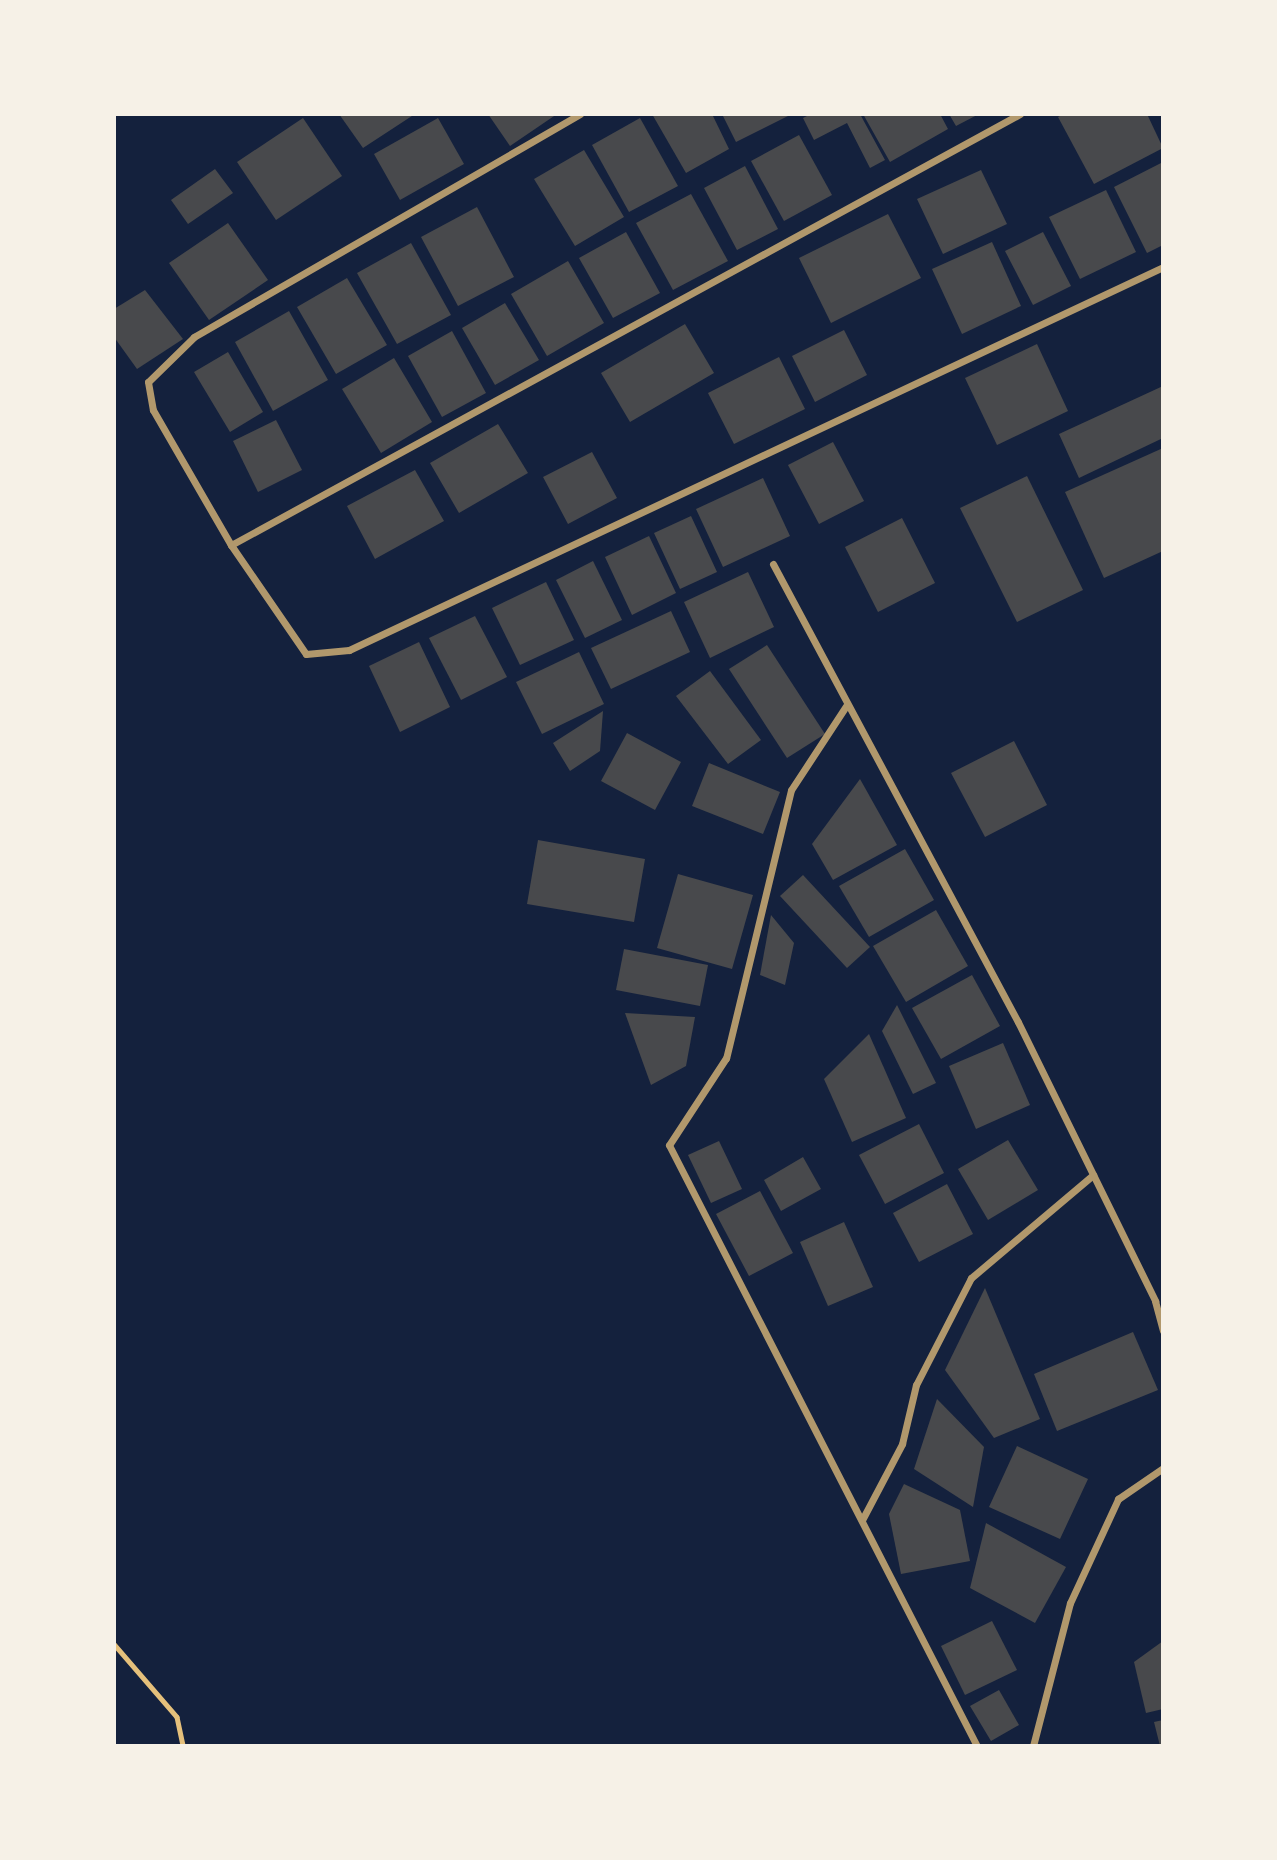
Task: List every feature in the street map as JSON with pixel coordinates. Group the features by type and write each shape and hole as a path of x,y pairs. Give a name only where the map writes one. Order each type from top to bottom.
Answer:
{"street":[{"path":"580,114 194,338 148,382 153,410 231,545 306,654 349,650 1163,267"},
{"path":"231,545 1020,114"},
{"path":"773,564 846,706 1018,1022 1155,1301 1163,1331"},
{"path":"846,706 791,790 726,1058 669,1145 977,1746"},
{"path":"862,1520 902,1444 916,1385 971,1278 1093,1175"},
{"path":"1033,1746 1070,1603 1102,1533 1118,1499 1163,1468"}],"path":[{"path":"114,1644 177,1717 183,1746"}],"building":[{"path":"339,114 415,114 363,148"},
{"path":"488,114 557,114 510,146"},
{"path":"652,114 712,114 729,149 686,173"},
{"path":"722,114 787,114 788,116 736,142"},
{"path":"811,114 860,114 885,160 870,168 847,123 814,140 803,118"},
{"path":"863,114 940,114 948,129 890,162"},
{"path":"949,114 979,114 956,126"},
{"path":"1064,114 1147,114 1163,148 1094,184 1058,117"},
{"path":"303,118 342,176 276,220 237,162"},
{"path":"438,118 464,164 400,200 374,154"},
{"path":"640,118 678,186 629,212 592,145"},
{"path":"799,135 832,195 784,221 751,161"},
{"path":"584,150 624,217 575,246 534,179"},
{"path":"1163,162 1163,245 1147,253 1114,187"},
{"path":"745,166 778,229 737,250 704,188"},
{"path":"215,169 233,193 188,224 171,200"},
{"path":"981,170 1007,224 943,254 917,199"},
{"path":"1106,190 1136,252 1080,279 1049,217"},
{"path":"691,194 728,261 673,290 636,223"},
{"path":"477,207 514,277 458,306 421,237"},
{"path":"888,214 921,278 831,323 799,258"},
{"path":"228,223 268,280 209,320 169,263"},
{"path":"626,232 660,293 613,318 579,258"},
{"path":"1043,232 1071,286 1033,305 1005,251"},
{"path":"992,242 1021,306 962,334 932,269"},
{"path":"411,243 451,315 397,344 357,273"},
{"path":"568,261 604,323 547,356 511,294"},
{"path":"347,278 387,345 336,374 297,307"},
{"path":"145,290 183,339 137,369 114,337 114,309"},
{"path":"505,303 539,360 495,385 462,328"},
{"path":"289,311 328,380 273,411 235,342"},
{"path":"685,324 714,373 630,422 601,373"},
{"path":"844,330 867,375 815,402 792,356"},
{"path":"452,331 486,393 442,417 408,356"},
{"path":"1037,344 1068,411 997,445 965,378"},
{"path":"228,352 263,412 230,432 194,372"},
{"path":"779,357 805,409 734,444 708,393"},
{"path":"394,358 432,422 381,453 342,389"},
{"path":"1163,386 1163,438 1079,478 1059,434"},
{"path":"276,420 302,470 258,492 233,441"},
{"path":"498,424 528,473 459,513 430,463"},
{"path":"833,442 864,501 819,524 788,465"},
{"path":"1163,448 1163,551 1104,578 1065,492"},
{"path":"592,452 617,498 568,524 543,477"},
{"path":"415,470 444,521 375,559 347,506"},
{"path":"1027,476 1083,590 1017,622 960,508"},
{"path":"763,478 790,536 723,567 696,509"},
{"path":"691,516 717,572 680,589 654,533"},
{"path":"902,518 935,583 878,612 845,547"},
{"path":"649,536 676,593 632,615 605,557"},
{"path":"593,561 622,620 585,638 556,580"},
{"path":"748,572 774,627 710,658 684,602"},
{"path":"546,582 574,640 520,665 492,608"},
{"path":"671,611 690,652 611,689 591,648"},
{"path":"475,616 507,677 461,700 429,638"},
{"path":"419,642 450,707 400,732 369,666"},
{"path":"767,645 825,734 787,758 729,669"},
{"path":"579,652 604,704 542,734 516,682"},
{"path":"710,671 761,740 728,764 676,696"},
{"path":"603,711 600,751 570,771 553,743"},
{"path":"627,733 681,762 655,810 601,781"},
{"path":"1014,741 1047,805 985,837 951,773"},
{"path":"709,763 780,792 763,834 692,806"},
{"path":"860,779 897,845 833,880 812,844"},
{"path":"538,840 645,859 634,922 527,904"},
{"path":"905,849 934,900 869,937 839,886"},
{"path":"678,874 753,895 732,969 657,948"},
{"path":"803,875 870,947 847,968 780,896"},
{"path":"936,910 968,966 906,1002 873,946"},
{"path":"771,915 794,943 785,985 760,975"},
{"path":"624,949 708,965 700,1006 616,990"},
{"path":"972,975 1000,1026 941,1059 912,1008"},
{"path":"897,1005 936,1083 913,1094 882,1031"},
{"path":"625,1013 695,1017 686,1066 651,1085"},
{"path":"869,1034 906,1118 852,1142 824,1079"},
{"path":"1003,1043 1030,1105 976,1129 949,1066"},
{"path":"919,1124 944,1173 885,1204 859,1155"},
{"path":"1008,1140 1038,1190 988,1220 958,1169"},
{"path":"719,1141 742,1189 711,1203 688,1155"},
{"path":"803,1157 821,1189 781,1211 764,1180"},
{"path":"947,1184 973,1234 919,1262 893,1213"},
{"path":"760,1191 793,1253 749,1276 716,1214"},
{"path":"844,1222 873,1287 828,1306 800,1242"},
{"path":"985,1288 1040,1419 994,1438 945,1370"},
{"path":"1133,1332 1158,1390 1057,1431 1034,1374"},
{"path":"937,1399 984,1447 973,1507 914,1469"},
{"path":"1017,1446 1088,1479 1060,1539 989,1507"},
{"path":"904,1484 960,1510 970,1561 901,1574 889,1514"},
{"path":"986,1523 1066,1567 1035,1623 970,1588"},
{"path":"992,1621 1017,1670 965,1695 941,1646"},
{"path":"1163,1641 1163,1709 1146,1713 1134,1662"},
{"path":"999,1690 1019,1725 991,1741 970,1706"},
{"path":"1163,1720 1163,1746 1160,1746 1154,1722"}]}
